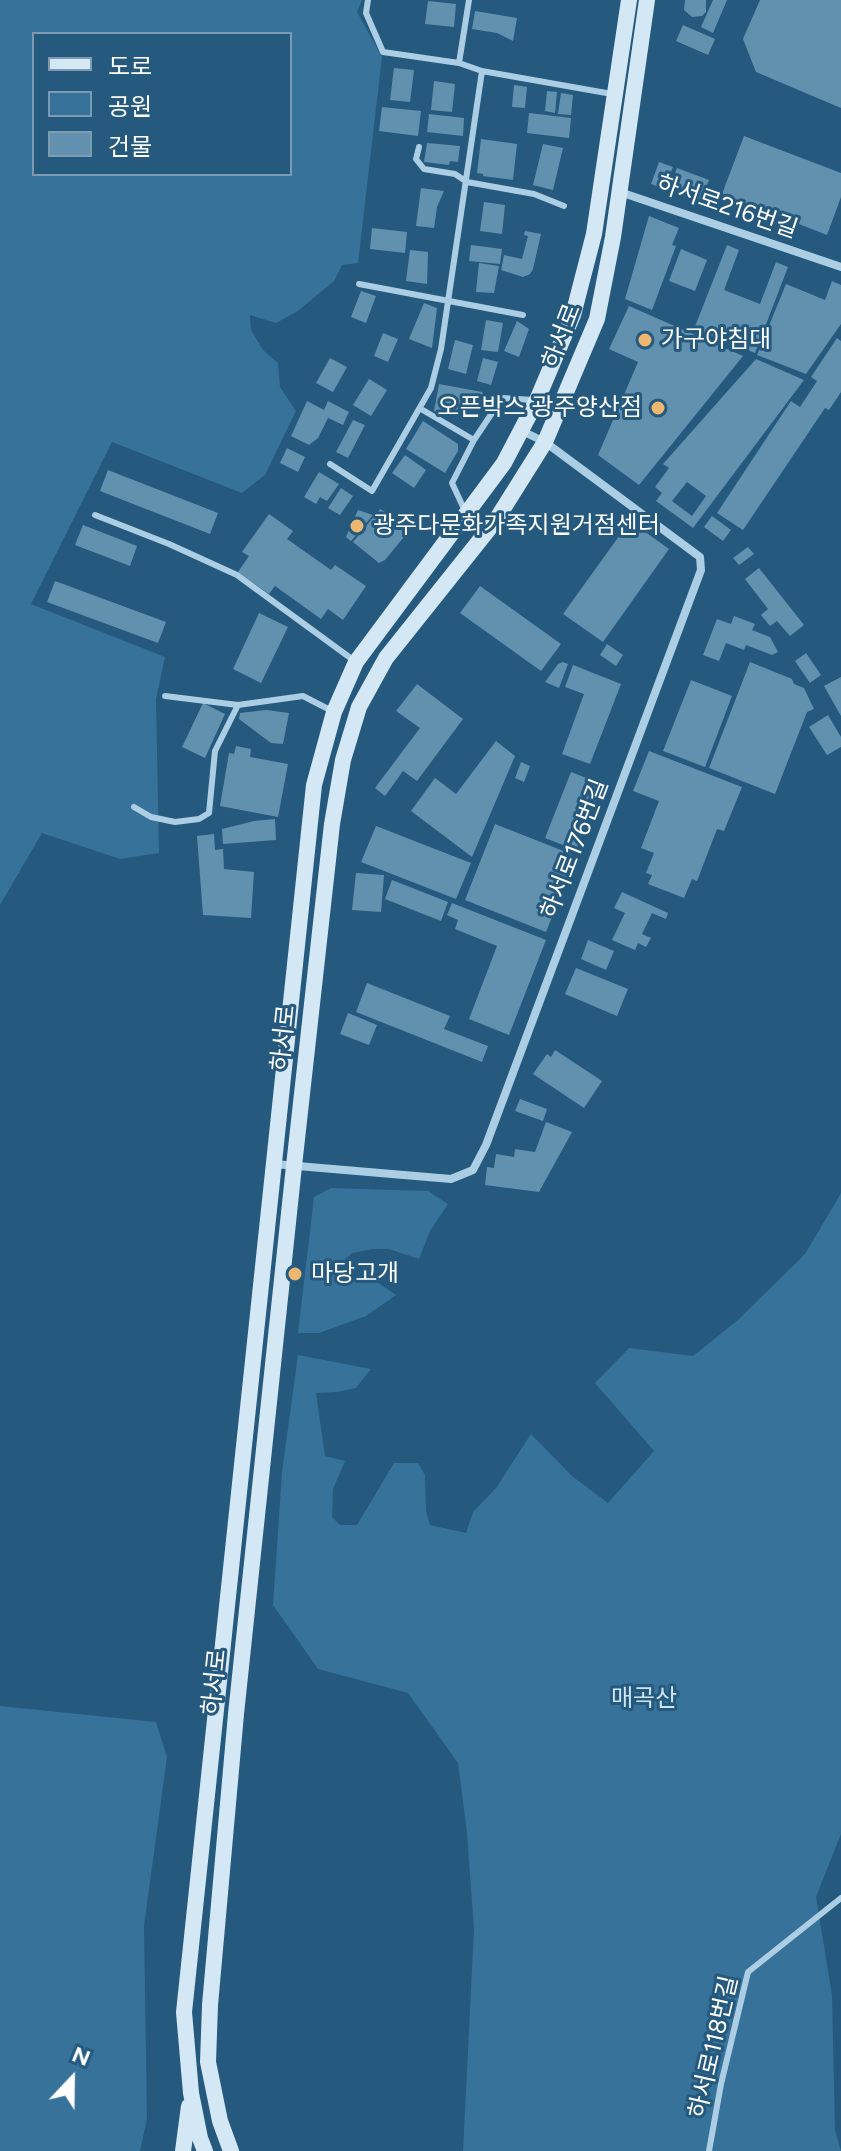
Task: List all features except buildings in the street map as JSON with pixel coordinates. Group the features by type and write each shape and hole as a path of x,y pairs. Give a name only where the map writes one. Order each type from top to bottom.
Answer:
{"main road":[{"name":"하서로","path":"205,2151 191,2093 184,2012 314,785 334,712 356,662 504,463 537,400 573,315 594,234 629,0"},
{"name":"하서로","path":"231,2151 220,2121 208,2062 210,2005 236,1714 294,1166 332,824 343,760 359,707 386,658 496,520 545,442 597,319 613,237 647,0"},
{"path":"183,2151 191,2093"}],"street":[{"name":"하서로216번길","path":"600,189 619,192 841,267"},
{"name":"하서로176번길","path":"274,1164 451,1179 473,1170 486,1145 701,570 700,557 545,442 522,431"}],"lane":[{"path":"368,0 366,13 383,52 459,63 482,71 615,94"},
{"path":"459,63 469,0"},
{"path":"330,464 372,491 431,388 438,362 467,182 482,71"},
{"path":"419,147 416,159 424,169 455,174 467,182 534,194 564,206"},
{"path":"359,284 523,315"},
{"path":"467,515 452,483 474,440 502,398 537,400"},
{"path":"421,409 474,440"},
{"path":"95,515 237,575 356,662"},
{"path":"165,696 238,705 303,696 334,712"},
{"path":"134,807 151,817 175,822 199,819 209,813 215,751 238,705"},
{"name":"하서로118번길","path":"709,2151 721,2084 748,1972 841,1898"}],"green space":[{"path":"0,0 362,0 357,12 382,57 358,263 342,265 334,281 298,311 276,323 250,315 251,330 263,350 278,363 280,387 296,411 265,475 242,493 112,442 31,604 165,657 156,699 159,853 120,859 42,833 0,905"},
{"path":"331,1188 428,1191 448,1204 430,1231 419,1259 389,1249 373,1249 352,1253 338,1266 344,1281 374,1280 396,1295 366,1316 319,1333 298,1333 314,1197"},
{"name":"매곡산","path":"841,1193 841,1834 816,1897 832,1995 835,2130 841,2151 463,2151 474,1929 458,1763 408,1693 318,1669 273,1605 282,1472 298,1355 371,1369 356,1388 316,1393 325,1456 345,1461 333,1489 332,1517 340,1525 357,1525 394,1463 418,1463 425,1475 426,1511 430,1525 466,1533 473,1512 496,1488 531,1434 572,1476 608,1503 654,1451 595,1383 629,1348 693,1356 738,1320 805,1254"},
{"path":"0,1706 156,1722 167,1757 144,1926 147,2119 140,2151 0,2151"}],"place":[{"name":"가구야침대","path":"645,340"},
{"name":"오픈박스 광주양산점","path":"658,408"},
{"name":"광주다문화가족지원거점센터","path":"357,526"},
{"name":"마당고개","path":"295,1274"}]}
